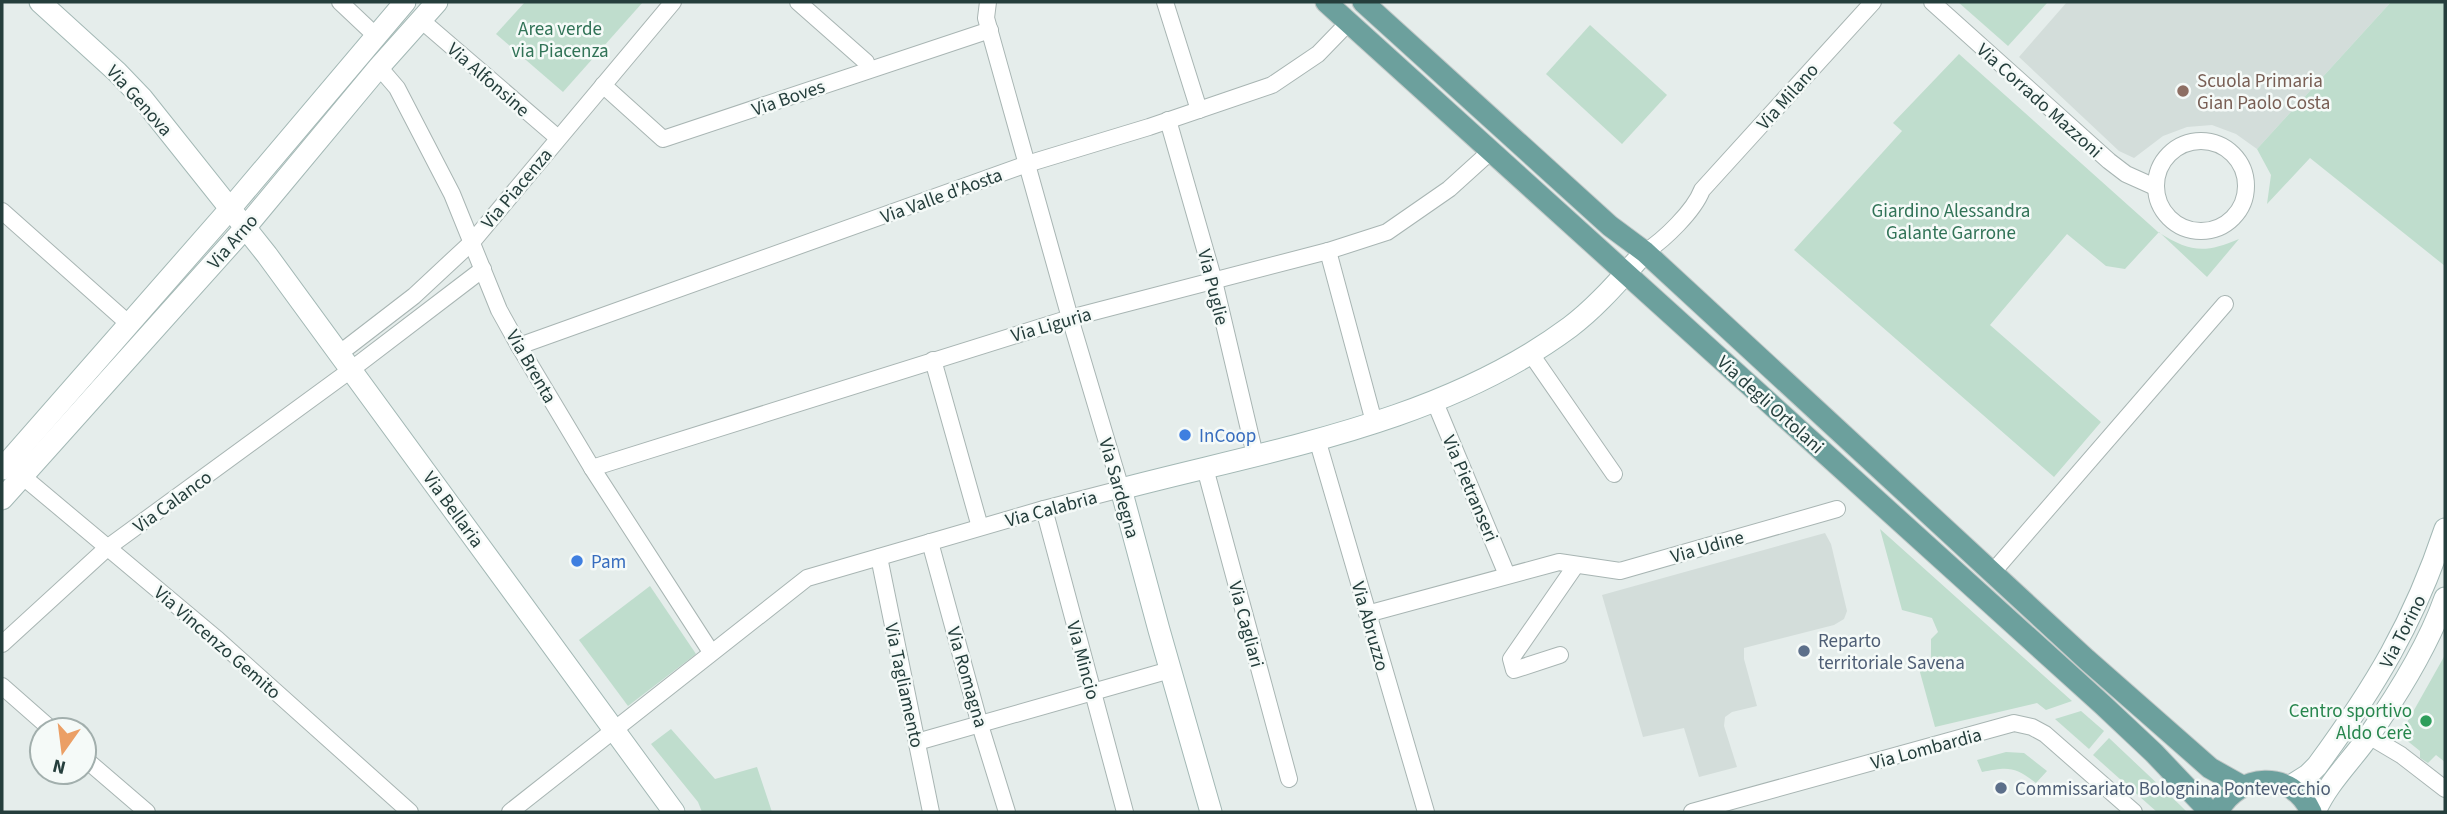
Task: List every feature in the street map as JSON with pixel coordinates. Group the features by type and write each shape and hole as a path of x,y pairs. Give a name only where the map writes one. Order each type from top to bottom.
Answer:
{"main road":[{"name":"Via degli Ortolani","path":"1326,2 2110,711 2210,812"},
{"name":"Via degli Ortolani","path":"1363,2 1610,226 1645,252 1992,573 2192,752 2210,768 2242,786"},
{"path":"2218,812 2229,795 2242,786 2264,781 2289,787 2313,812"}],"street":[{"name":"Via Genova","path":"40,2 142,98 229,210"},
{"path":"340,2 375,35"},
{"name":"Via Arno","path":"2,499 10,470 128,323 229,210 405,2"},
{"name":"Via Arno","path":"10,470 244,228 437,2"},
{"name":"Via Piacenza","path":"346,361 472,242 673,2"},
{"path":"798,2 866,62 868,70"},
{"name":"Via Sardegna","path":"988,2 986,18 1070,318 1122,489 1211,812"},
{"path":"1165,2 1199,110"},
{"name":"Via Milano","path":"1626,273 1698,200 1702,190 1873,2"},
{"name":"Via Corrado Mazzoni","path":"1932,2 2109,161 2126,174 2155,187"},
{"name":"Via Alfonsine","path":"421,20 558,138"},
{"name":"Via Valle d'Aosta","path":"519,346 1027,164 1272,85 1318,54 1349,23"},
{"name":"Via Boves","path":"603,85 663,139 990,30"},
{"name":"Via Brenta","path":"379,67 397,88 452,194 499,310 519,346 593,468 711,652"},
{"name":"Via Puglie","path":"1168,120 1214,281 1255,454"},
{"path":"2196,141 2210,141 2233,154 2246,178 2246,192 2235,216 2225,225 2199,232 2173,223 2157,201 2155,187 2162,162 2171,151 2196,141"},
{"name":"Via Liguria","path":"593,468 1070,318 1328,251 1387,232 1448,189 1491,151"},
{"name":"Via Bellaria","path":"229,210 346,361 674,812"},
{"path":"2,211 128,323"},
{"path":"1328,251 1374,422"},
{"path":"346,361 483,269"},
{"name":"Via Calabria","path":"510,812 807,578 1044,509 1317,439 1418,409 1531,354 1572,326 1626,273"},
{"path":"1992,573 2225,304"},
{"path":"1531,354 1614,474"},
{"path":"933,360 981,527"},
{"name":"Via Calanco","path":"2,644 107,548 346,361"},
{"name":"Via Pietranseri","path":"1434,400 1507,575"},
{"name":"Via Abruzzo","path":"1317,439 1426,812"},
{"name":"Via Cagliari","path":"1205,468 1289,779"},
{"name":"Via Vincenzo Gemito","path":"10,470 218,640 410,812"},
{"name":"Via Mincio","path":"1044,509 1125,812"},
{"name":"Via Udine","path":"1367,614 1559,562 1620,571 1837,509"},
{"name":"Via Torino","path":"2289,787 2317,766 2370,691 2418,603 2445,529"},
{"name":"Via Romagna","path":"930,542 1007,812"},
{"name":"Via Tagliamento","path":"879,557 931,812"},
{"path":"1560,655 1514,670 1511,659 1576,565"},
{"name":"Via Torino","path":"2313,812 2369,736 2419,652 2445,598"},
{"path":"917,742 1170,670"},
{"path":"2,686 36,716"},
{"name":"Via Lombardia","path":"1692,812 1729,807 2014,723 2032,727 2045,734 2134,812"},
{"path":"2369,736 2401,755 2445,789"},
{"path":"98,770 146,812"}],"shaded area":[{"name":"Scuola Primaria Gian Paolo Costa","path":"2067,2 2391,2 2257,149 2236,134 2212,125 2187,127 2163,136 2134,158 2119,151 2019,57"},
{"path":"1825,533 1831,544 1847,611 1844,619 1834,625 1744,648 1744,659 1757,706 1732,712 1725,717 1724,726 1737,767 1699,777 1684,728 1643,737 1602,595"}],"green space":[{"name":"Area verde via Piacenza","path":"525,2 643,2 563,92 496,34"},
{"path":"1958,2 2048,2 2008,46"},
{"path":"2391,2 2445,2 2445,266 2310,158 2267,204 2271,175 2257,149"},
{"path":"1590,25 1667,95 1622,144 1546,74"},
{"name":"Giardino Alessandra Galante Garrone","path":"1959,54 2159,232 2125,269 2106,266 2067,234 1990,325 2101,422 2054,477 1794,250 1902,131 1893,123"},
{"path":"2161,234 2179,244 2197,249 2216,247 2239,239 2207,277"},
{"path":"1880,529 2072,701 2046,710 2037,703 1935,727 1918,665 1931,660 1931,639 1938,632 1932,618 1902,610"},
{"path":"650,586 696,654 628,706 579,640"},
{"name":"Centro sportivo Aldo Cerè","path":"2445,655 2445,762 2436,755 2428,763 2420,758 2420,751 2400,735"},
{"path":"2081,711 2104,731 2089,749 2055,719"},
{"path":"671,729 715,779 757,767 772,812 702,812 698,802 651,744"},
{"path":"2109,738 2187,812 2157,812 2093,755"},
{"path":"2006,752 2024,753 2047,771 2036,783 2022,773 2010,769 1982,772 1977,760"}],"place":[{"name":"Scuola Primaria Gian Paolo Costa","path":"2183,91"},
{"name":"InCoop","path":"1185,435"},
{"name":"Pam","path":"577,561"},
{"name":"Reparto territoriale Savena","path":"1804,651"},
{"name":"Centro sportivo Aldo Cerè","path":"2426,721"},
{"name":"Commissariato Bolognina Pontevecchio","path":"2001,788"}]}
